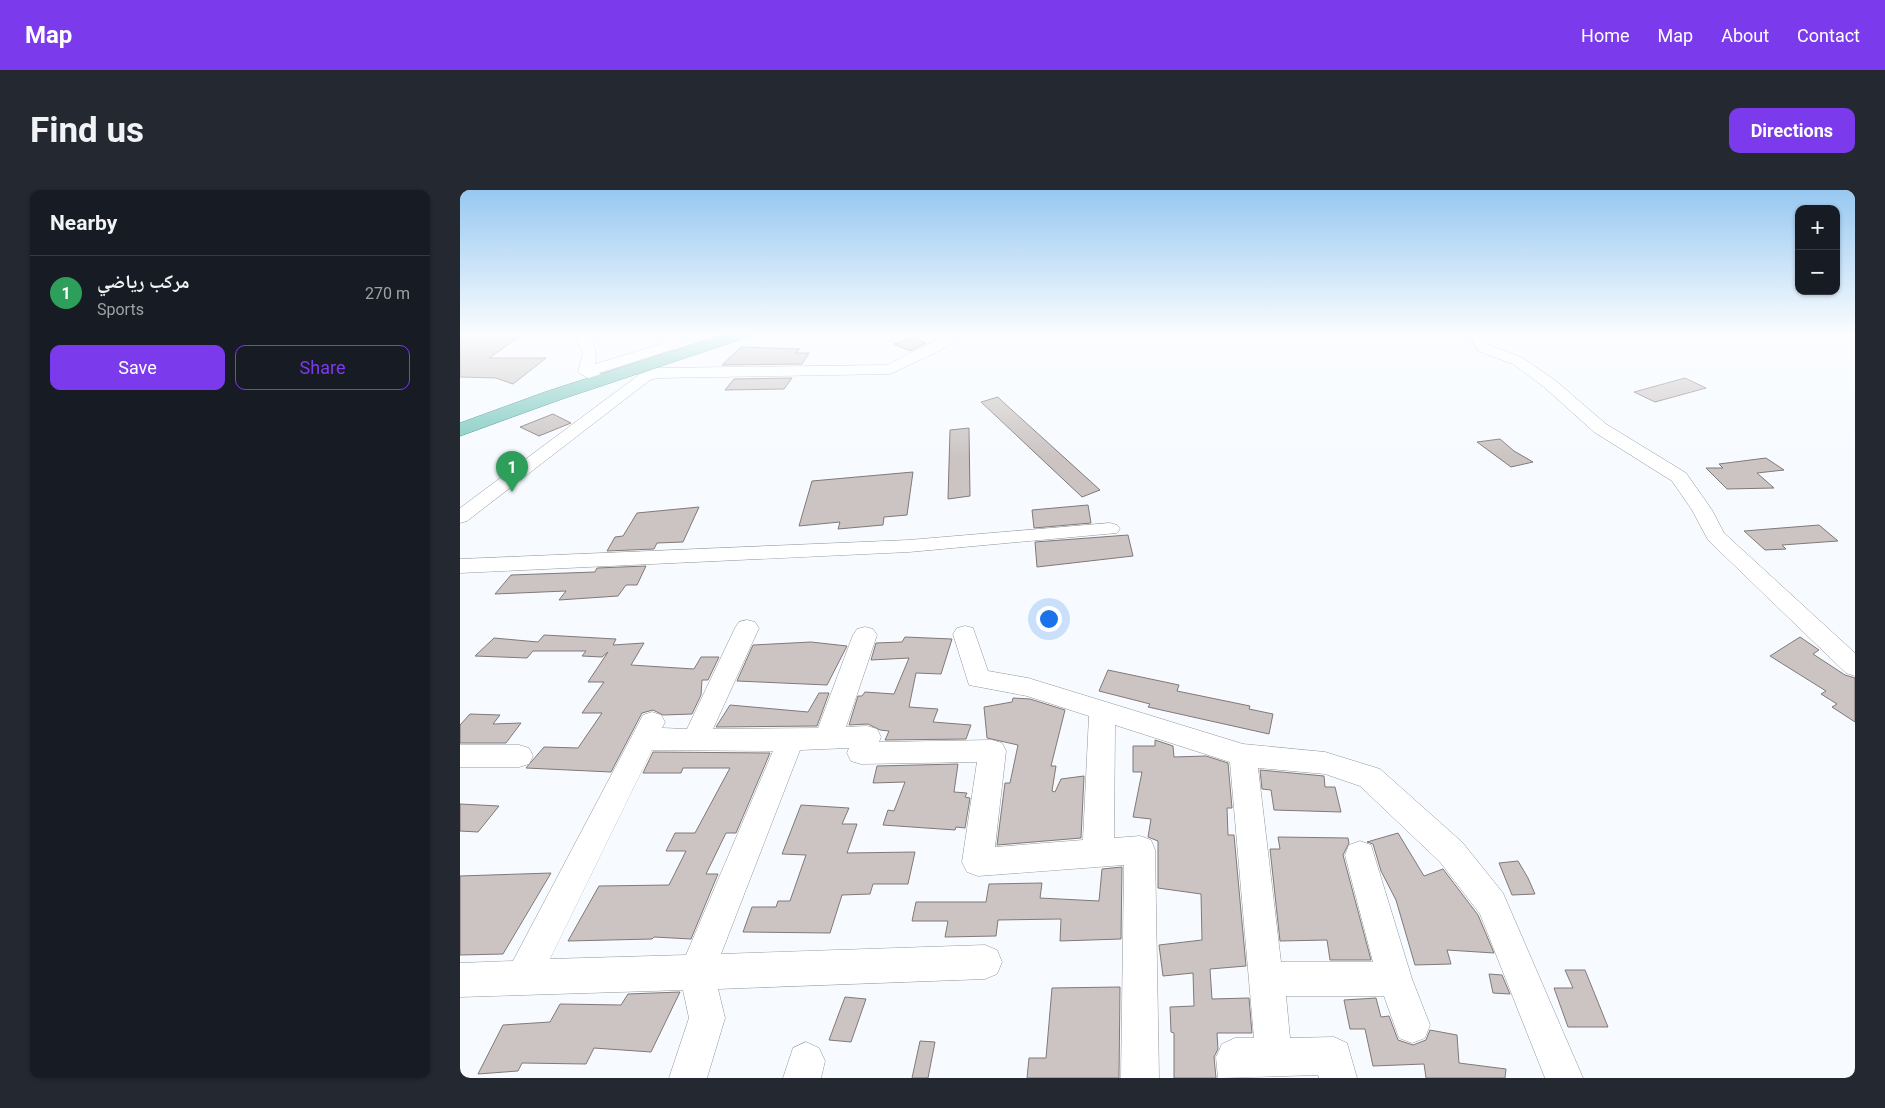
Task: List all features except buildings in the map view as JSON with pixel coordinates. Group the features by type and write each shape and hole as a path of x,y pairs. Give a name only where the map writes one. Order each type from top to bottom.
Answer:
{"main road":[{"path":"460,430 599,374"}],"street":[{"path":"593,376 597,374"},
{"path":"460,516 645,377 653,374"},
{"path":"1537,374 1600,428 1680,477 1702,510 1715,536 1855,667"},
{"path":"460,494 494,490"},
{"path":"460,566 909,546 1110,529"},
{"path":"695,739 747,628"},
{"path":"965,634 978,678 1028,687 1242,755 1325,763 1370,777 1451,852 1492,904 1564,1078"},
{"path":"828,739 865,635"},
{"path":"1098,853 1102,709"},
{"path":"523,978 648,730 695,739 791,740 867,737 861,753 992,751 978,862 1140,850 1140,1078"},
{"path":"688,1078 707,1018 696,972 791,740"},
{"path":"1242,755 1264,980 1274,1057"},
{"path":"460,756 519,756"},
{"path":"1360,855 1395,979 1412,1025"},
{"path":"460,980 986,962"},
{"path":"1264,980 1395,979"},
{"path":"1237,1078 1235,1057 1334,1056 1338,1078"}],"place":[{"name":"مركب رياضي","path":"512,492"}]}
